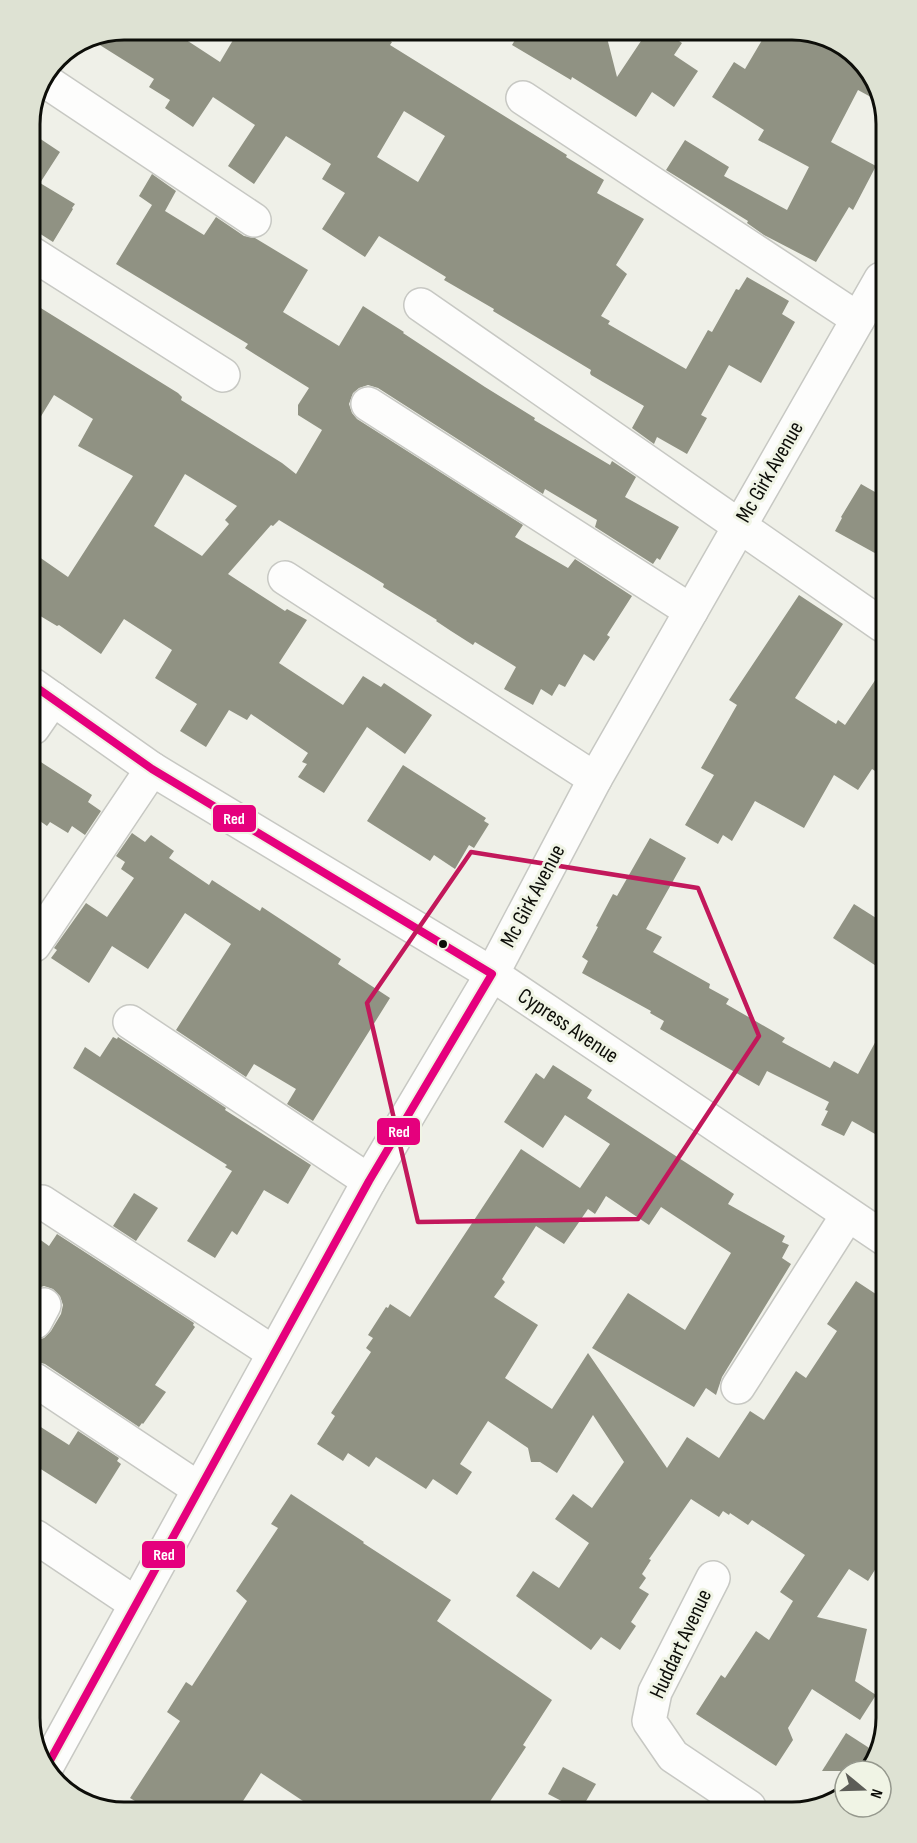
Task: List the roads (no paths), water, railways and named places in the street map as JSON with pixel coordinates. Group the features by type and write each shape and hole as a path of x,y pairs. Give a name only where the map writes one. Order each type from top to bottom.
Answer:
{"street":[{"path":"51,84 254,220"},
{"path":"523,98 858,319"},
{"path":"41,259 223,375"},
{"name":"Mc Girk Avenue","path":"51,1758 369,1181 492,974 595,779 876,288"},
{"path":"422,304 876,621"},
{"path":"368,404 691,611"},
{"path":"285,578 595,779"},
{"name":"Cypress Avenue","path":"43,692 152,769 492,974 876,1233"},
{"path":"41,935 152,769"},
{"path":"130,1022 369,1181"},
{"path":"42,1202 274,1353"},
{"path":"738,1387 848,1216"},
{"path":"41,1384 199,1489"},
{"path":"41,1540 136,1604"},
{"name":"Huddart Avenue","path":"713,1578 655,1692 649,1721 673,1756 742,1802"}]}
